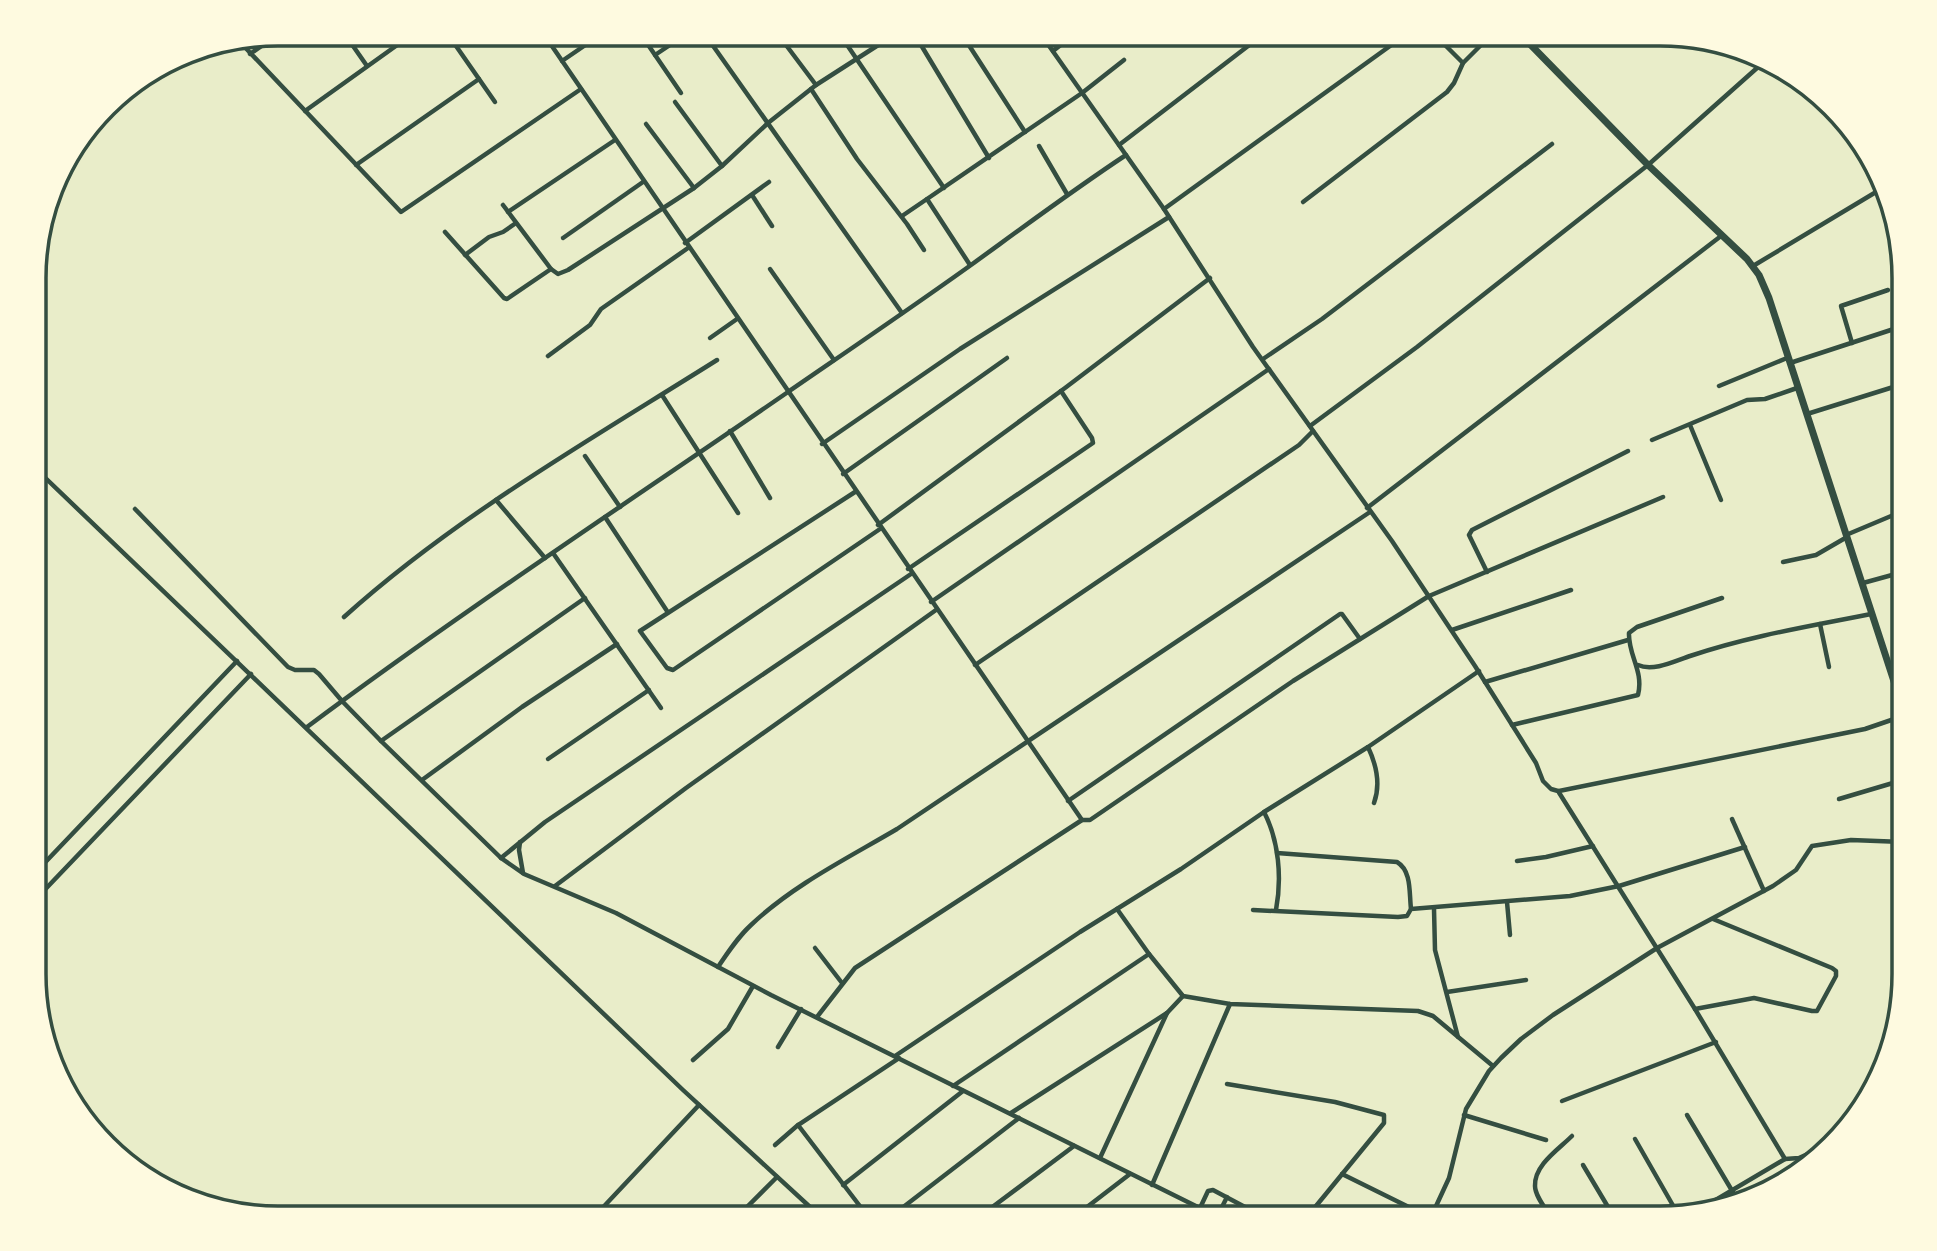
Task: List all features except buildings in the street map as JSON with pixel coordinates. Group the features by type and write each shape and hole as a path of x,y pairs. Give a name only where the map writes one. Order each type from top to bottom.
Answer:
{"main road":[{"path":"1532,46 1752,267 1769,298 1805,415 1891,665"}],"street":[{"path":"354,46 367,66"},
{"path":"305,111 395,46"},
{"path":"456,46 495,102"},
{"path":"552,46 1082,820"},
{"path":"562,61 584,46"},
{"path":"649,46 681,93"},
{"path":"655,55 668,46"},
{"path":"713,46 902,313"},
{"path":"786,46 858,159 902,216 924,250"},
{"path":"848,46 944,188"},
{"path":"503,205 551,269 558,274 568,270 694,188 814,87 876,46"},
{"path":"922,46 989,158"},
{"path":"969,46 1025,132"},
{"path":"1049,46 1164,209 1262,359 1429,596 1536,763 1543,781 1551,789 1558,791 1865,729 1891,720"},
{"path":"1052,51 1059,46"},
{"path":"1119,145 1248,46"},
{"path":"1164,209 1390,46"},
{"path":"1446,46 1463,63"},
{"path":"1303,202 1447,92 1463,63 1481,46"},
{"path":"250,54 261,47"},
{"path":"244,48 401,212 581,89"},
{"path":"902,216 1082,93 1124,60"},
{"path":"975,665 1300,445 1312,428 1648,165 1758,67"},
{"path":"356,165 479,79"},
{"path":"675,102 722,166"},
{"path":"646,124 694,188"},
{"path":"508,212 615,140"},
{"path":"1262,359 1322,319 1552,144"},
{"path":"1039,146 1067,194"},
{"path":"307,727 553,552 787,393 1126,155"},
{"path":"563,238 643,181"},
{"path":"548,356 590,325 601,309 769,182"},
{"path":"1752,267 1875,192"},
{"path":"752,195 772,226"},
{"path":"927,199 970,265"},
{"path":"822,444 961,349 1169,217"},
{"path":"466,255 489,237 516,223"},
{"path":"445,232 503,298 507,299 551,269"},
{"path":"718,967 743,933 772,907 819,874 897,829 1368,510 1721,236"},
{"path":"770,269 834,360"},
{"path":"855,492 640,630 667,668 671,670 879,527 1210,278"},
{"path":"1852,343 1842,306 1888,290"},
{"path":"710,338 737,319"},
{"path":"1719,386 1788,361 1891,330"},
{"path":"843,474 1007,358"},
{"path":"344,617 389,576 496,500 717,360"},
{"path":"931,602 1269,369"},
{"path":"1652,440 1747,400 1765,398 1797,388"},
{"path":"1805,415 1891,388"},
{"path":"501,858 545,822 1093,443 1061,391"},
{"path":"662,395 738,513"},
{"path":"1690,425 1721,500"},
{"path":"730,431 770,498"},
{"path":"1487,572 1469,535 1472,530 1628,451"},
{"path":"585,456 620,507"},
{"path":"46,479 699,1105 809,1206"},
{"path":"817,1017 855,968 1082,820 1090,820 1293,681 1429,596 1663,497"},
{"path":"496,500 545,558"},
{"path":"135,509 288,667 295,670 314,670 319,674 381,741 501,858 524,874 616,914 753,986 1194,1205"},
{"path":"605,516 667,611"},
{"path":"1783,562 1816,555 1846,536 1891,516"},
{"path":"553,552 661,708"},
{"path":"1862,583 1891,575"},
{"path":"1452,631 1571,590"},
{"path":"381,741 585,598"},
{"path":"1512,725 1638,695 1638,665 1628,640 1629,633 1722,598"},
{"path":"555,886 686,788 936,610"},
{"path":"1638,665 1644,668 1663,665 1722,645 1872,613"},
{"path":"1068,801 1340,614 1360,639"},
{"path":"1820,624 1829,667"},
{"path":"1485,682 1628,640"},
{"path":"422,780 522,707 617,644"},
{"path":"46,861 237,661"},
{"path":"775,1145 798,1125 897,1057 1479,671"},
{"path":"46,888 251,674"},
{"path":"548,759 649,690"},
{"path":"1368,747 1376,770 1377,793 1374,803"},
{"path":"1839,799 1891,784"},
{"path":"1558,791 1716,1042 1785,1159"},
{"path":"1264,812 1275,838 1277,853 1276,910"},
{"path":"1732,819 1764,891"},
{"path":"1436,1205 1449,1178 1464,1115 1493,1066 1521,1039 1657,948 1764,891 1796,870 1812,846 1851,840 1891,842"},
{"path":"520,842 524,874"},
{"path":"1517,861 1546,858 1593,846"},
{"path":"1411,909 1570,896 1619,886 1745,847"},
{"path":"1253,910 1398,917 1406,916 1411,909 1405,867 1397,862 1277,853"},
{"path":"1507,902 1510,935"},
{"path":"1117,909 1183,996 1230,1004 1418,1011 1433,1016 1493,1066"},
{"path":"1434,909 1435,950 1458,1037"},
{"path":"1695,1009 1754,998 1817,1011 1836,976 1832,968 1713,919"},
{"path":"815,948 842,983"},
{"path":"953,1086 1149,954"},
{"path":"1447,992 1526,980"},
{"path":"692,1060 728,1029 753,986"},
{"path":"1011,1113 1167,1013 1183,996"},
{"path":"1152,1185 1230,1004"},
{"path":"778,1047 801,1009"},
{"path":"1100,1158 1167,1013"},
{"path":"1562,1101 1716,1042"},
{"path":"1227,1084 1335,1102 1384,1115 1384,1123 1317,1205"},
{"path":"843,1185 963,1091"},
{"path":"604,1206 699,1105"},
{"path":"1464,1115 1546,1140"},
{"path":"1687,1115 1734,1193"},
{"path":"904,1206 1020,1117"},
{"path":"798,1125 860,1206"},
{"path":"1544,1205 1535,1184 1542,1165 1572,1136"},
{"path":"1635,1139 1673,1205"},
{"path":"994,1205 1074,1146"},
{"path":"1718,1198 1785,1159 1803,1156"},
{"path":"1583,1165 1607,1205"},
{"path":"1089,1205 1130,1174"},
{"path":"1342,1174 1406,1205"},
{"path":"748,1206 777,1177"},
{"path":"1201,1205 1210,1190 1240,1205"},
{"path":"1223,1205 1227,1198"}]}
